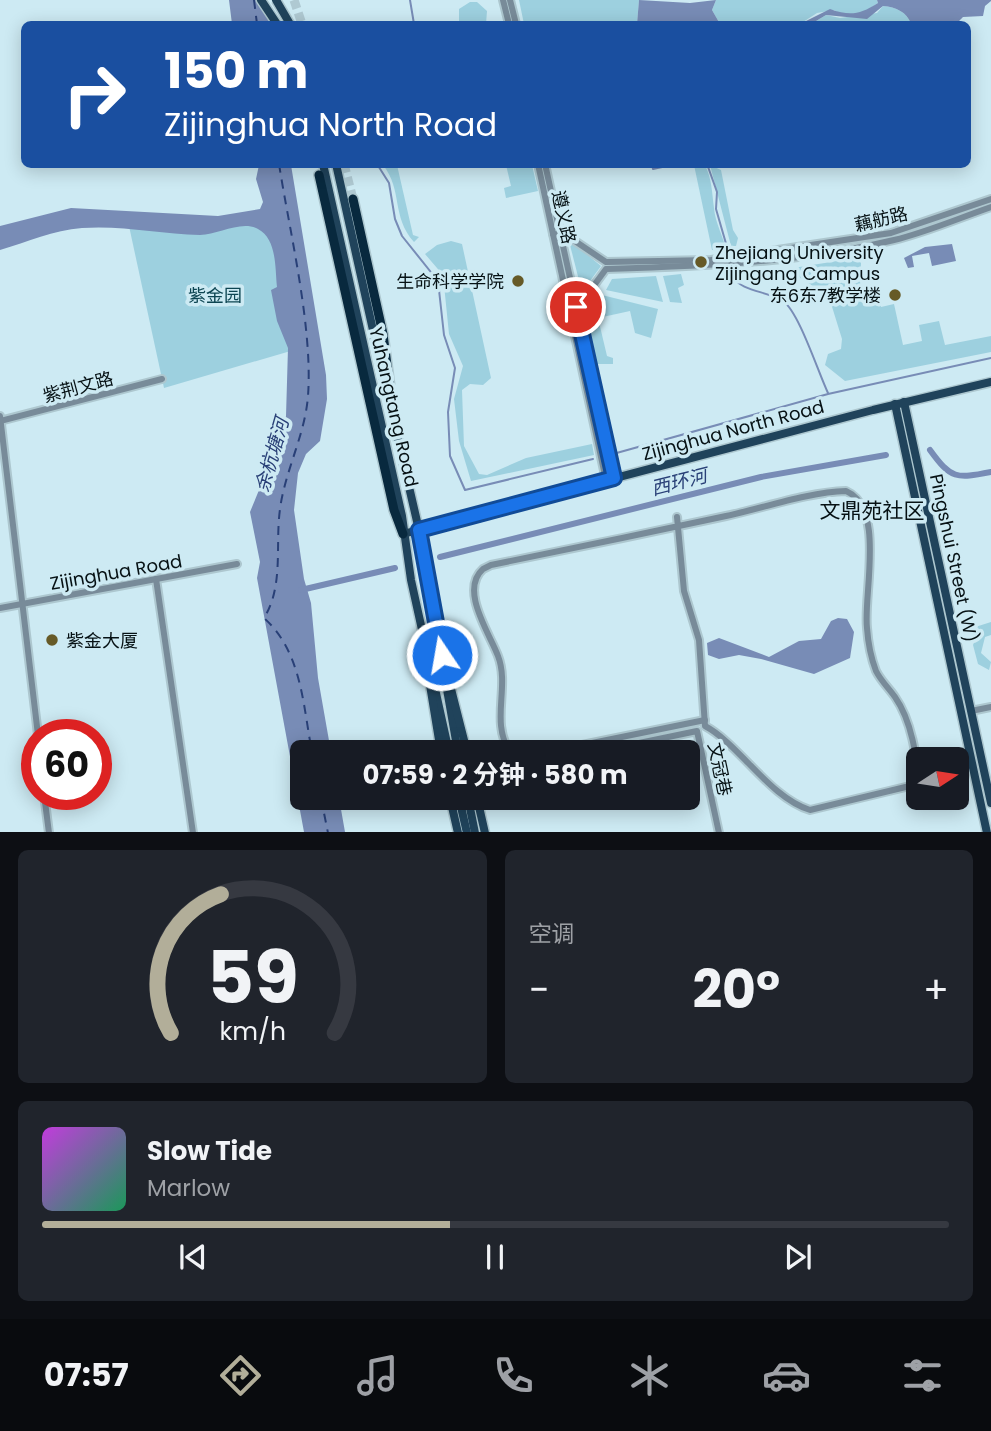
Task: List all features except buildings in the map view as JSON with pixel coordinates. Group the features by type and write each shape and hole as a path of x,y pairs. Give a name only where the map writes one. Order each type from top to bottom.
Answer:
{"highway":[{"path":"319,175 394,510 403,534"},
{"path":"354,199 383,334 395,427"}],"main road":[{"path":"261,0 274,21"},
{"path":"276,0 288,21"},
{"name":"Yuhangtang Road","path":"324,168 402,516 403,534 446,740"},
{"name":"Yuhangtang Road","path":"337,168 419,530 456,740"},
{"name":"Zijinghua North Road","path":"403,534 900,403 991,382"},
{"name":"Pingshui Street (W)","path":"900,403 991,803"},
{"name":"Pingshui Street (W)","path":"914,468 987,832"},
{"name":"Yuhangtang Road","path":"442,655 464,740"},
{"name":"Yuhangtang Road","path":"428,658 431,702 439,740"},
{"path":"453,810 458,832"},
{"path":"462,810 467,832"},
{"path":"470,810 475,832"},
{"path":"480,810 485,832"}],"street":[{"path":"503,0 508,21"},
{"path":"510,0 515,21"},
{"name":"遵义路","path":"539,168 610,479"},
{"name":"遵义路","path":"546,168 556,233"},
{"name":"藕舫路","path":"606,265 711,260 800,249 891,233 991,200"},
{"name":"藕舫路","path":"606,265 712,266 786,259 896,240 991,207"},
{"path":"556,233 606,265 573,308"},
{"name":"紫荆文路","path":"0,420 162,379"},
{"path":"0,420 36,719"},
{"path":"506,740 500,721 500,663 479,615 475,582 479,572 491,565 678,526 840,491 852,494 862,511 869,533 871,562 866,611 875,667 881,682 894,696 905,719 914,753 915,780 911,788 810,810 798,805 748,765 705,726 699,640 684,591 678,526 677,517"},
{"name":"Zijinghua Road","path":"0,608 237,564"},
{"path":"156,579 193,832"},
{"path":"971,711 991,707"},
{"path":"607,740 705,720"},
{"name":"文冠巷","path":"654,740 697,731 699,740"},
{"name":"文冠巷","path":"700,745 719,832"},
{"path":"46,810 49,832"}],"green space":[{"path":"519,0 639,0 637,21 523,21"},
{"path":"716,0 877,0 878,3 851,15 834,10 817,13 805,21 718,21 712,10"},
{"path":"470,2 477,2 487,11 486,21 459,21 459,9"},
{"path":"883,6 892,8 907,16 910,21 816,21 826,15 840,18 877,13"},
{"path":"385,168 398,168 413,235 419,237 414,242 402,223"},
{"path":"507,168 533,168 538,191 506,198 504,188 511,186"},
{"path":"695,168 707,170 715,214 726,251 712,250"},
{"path":"711,168 721,170 733,230 738,238 736,246 731,246"},
{"name":"紫金园","path":"252,222 276,231 294,350 164,388 129,226"},
{"path":"451,241 462,244 491,378 483,385 470,384 462,390 464,446 479,474 487,475 526,458 592,444 594,455 471,481 459,441 454,399 463,366 449,334 443,275 425,254 437,245"},
{"path":"574,244 601,266 582,292 570,245"},
{"path":"856,258 861,263 860,288 866,294 877,292 881,307 894,304 903,345 922,341 919,325 939,321 945,345 991,336 991,352 845,381 825,365 828,354 841,349 842,339 829,297 787,269"},
{"path":"681,274 684,285 678,288 682,303 670,302 663,276"},
{"path":"656,276 663,302 606,290 612,279"},
{"path":"602,295 658,309 651,338 635,333 630,311 598,318 607,356 613,358 613,364 597,364 587,316"},
{"path":"991,622 991,635 985,637 981,653 991,662 989,670 978,664 973,645 976,637 971,637 969,629"}],"shaded area":[{"path":"229,0 267,0 269,21 232,21"},
{"path":"639,0 690,3 716,0 712,10 718,21 637,21"},
{"path":"877,0 991,0 985,6 983,16 963,17 959,21 910,21 900,11 883,6 867,19 826,15 816,21 806,21 830,9 843,13 860,12 878,3"},
{"path":"258,168 292,168 326,375 327,399 320,441 306,454 298,473 294,510 304,579 311,603 318,678 329,740 290,740 290,756 257,578 260,562 250,512 282,434 286,416 288,348 277,321 271,290 277,287 274,255 269,240 258,229 244,226 200,235 97,227 61,231 0,250 0,226 71,208 218,216 260,209 263,202 256,179"},
{"path":"952,244 956,261 932,266 929,253 912,256 914,267 908,268 904,258 925,247"},
{"path":"838,618 847,619 854,632 850,658 814,674 739,655 719,659 708,655 707,643 719,638 769,657 799,641 821,639 831,621"},
{"path":"300,810 341,810 345,832 304,832"}],"waterway":[{"path":"410,0 414,21"},
{"path":"380,168 389,183 395,219 402,236 438,281 444,335 455,368 448,412 450,456 465,490 593,459"},
{"path":"653,168 658,168"},
{"path":"708,168 717,192 716,209 727,247"},
{"path":"730,275 742,285 776,297 789,307 802,329 828,393"},
{"path":"613,454 828,394 991,358"},
{"name":"西环河","path":"930,450 949,472 962,476 991,472"},
{"name":"西环河","path":"440,557 761,477 886,455"},
{"name":"西环河","path":"301,590 395,568"}],"ferry route":[{"path":"254,0 257,21"},
{"path":"280,168 300,281 309,369 303,425 280,509 277,579 264,618 277,632 294,663 310,740"},
{"path":"323,810 328,832"}],"tunnel":[{"path":"294,0 301,21"},
{"path":"345,168 353,199"}],"place":[{"name":"Zhejiang University Zijingang Campus","path":"701,262"},
{"name":"生命科学学院","path":"518,281"},
{"name":"东6东7教学楼","path":"895,295"},
{"name":"紫金大厦","path":"52,640"}],"district":[{"name":"文鼎苑社区","path":"872,510"}],"route":[{"path":"442,655 419,530 614,478 576,307"}],"water label":[{"name":"余杭塘河","path":"272,455"}]}
